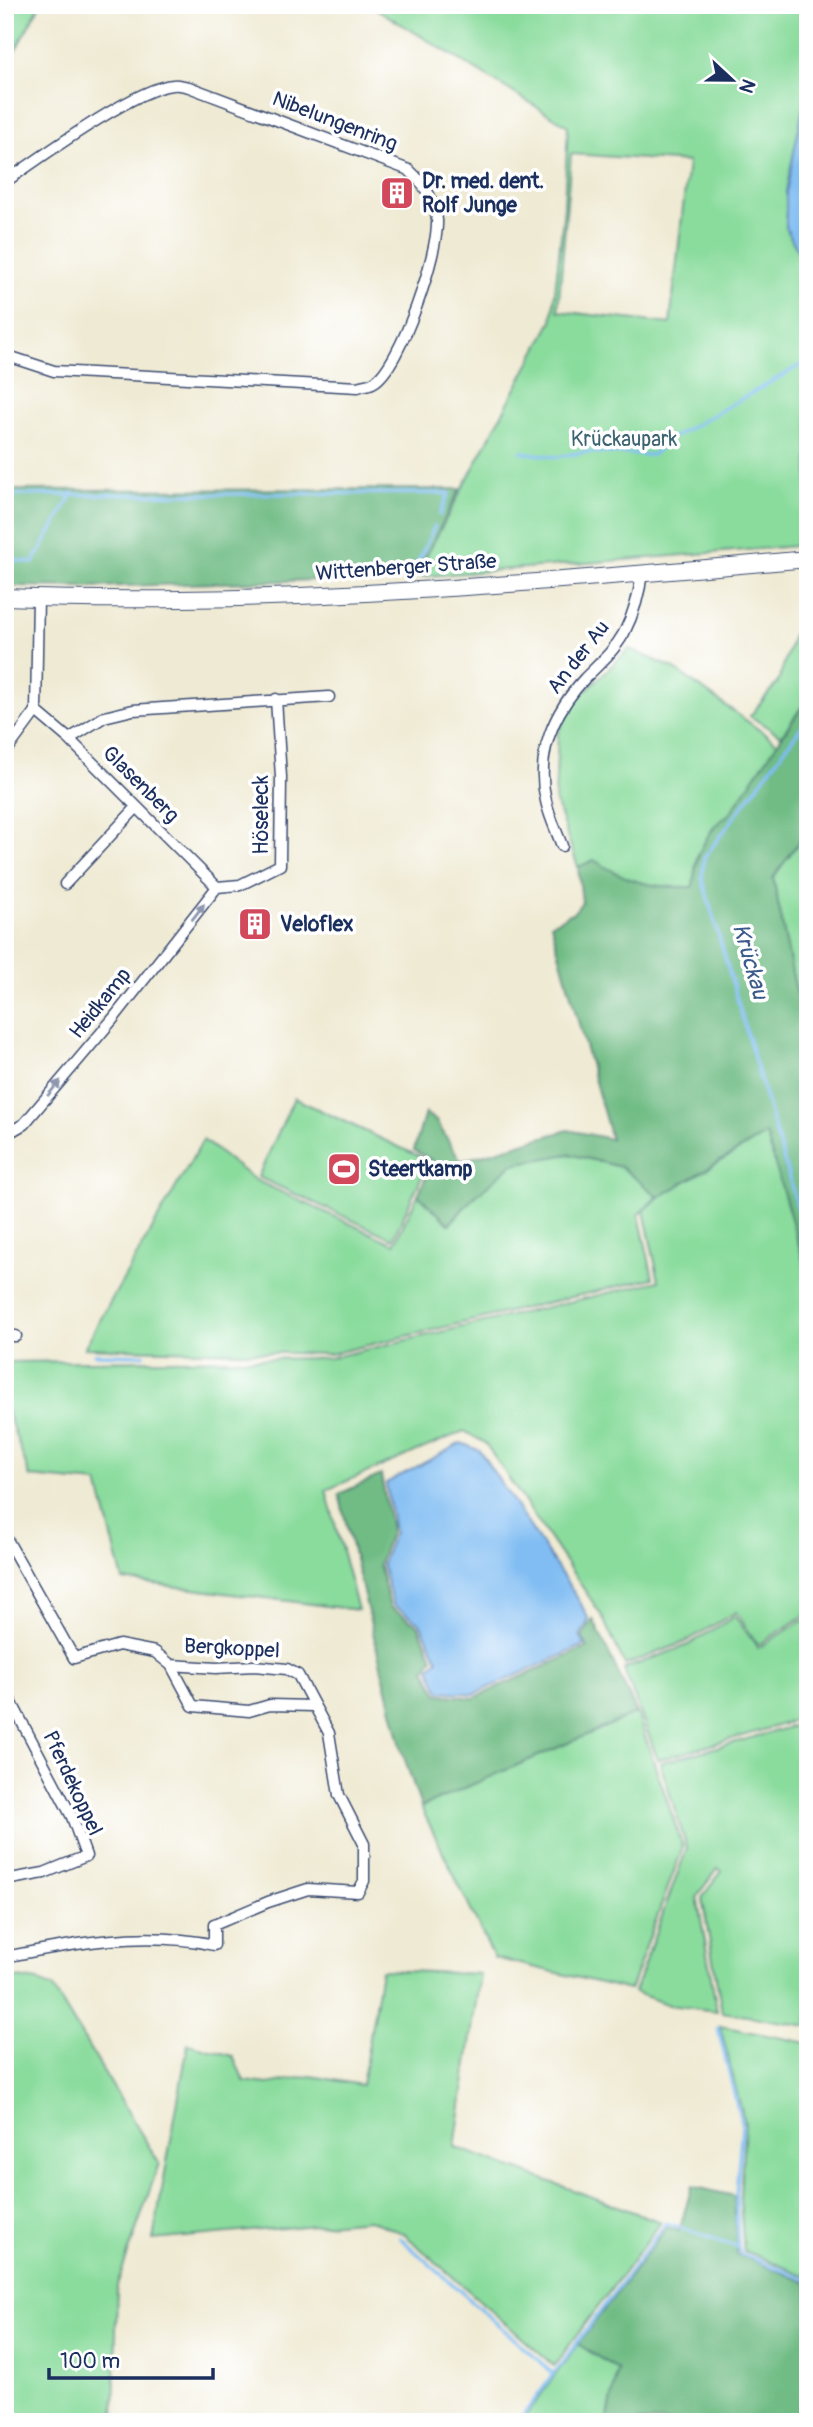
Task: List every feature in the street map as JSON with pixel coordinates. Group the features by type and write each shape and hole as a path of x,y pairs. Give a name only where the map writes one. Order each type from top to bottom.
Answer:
{"main road":[{"name":"Wittenberger Straße","path":"5,597 196,600 424,589 808,559"}],"street":[{"name":"Nibelungenring","path":"5,182 66,139 152,90 173,85 189,87 409,170 429,194 437,219 435,245 418,300 396,352 374,382 358,387 54,371 37,368 5,355"},
{"name":"An der Au","path":"562,846 545,800 546,741 567,698 610,653 623,634 635,606 642,572"},
{"path":"5,753 36,710 38,597"},
{"path":"69,739 104,717 133,710 276,699 329,698"},
{"name":"Höseleck","path":"218,887 240,885 280,865 281,778 276,699"},
{"name":"Glasenberg","path":"36,710 69,739 218,887"},
{"path":"65,884 137,807"},
{"name":"Heidkamp","path":"5,1135 24,1124 218,887"},
{"name":"Bergkoppel","path":"5,1535 74,1658 119,1645 155,1652 171,1665 193,1706 248,1711 270,1705 313,1706"},
{"name":"Bergkoppel","path":"5,1957 48,1948 142,1937 214,1945 214,1926 268,1902 308,1889 359,1892 364,1881 364,1844 339,1795 329,1733 298,1675 287,1669 171,1665"},
{"name":"Pferdekoppel","path":"5,1690 72,1816 86,1856 44,1872 5,1880"}],"green space":[{"path":"5,5 40,5 5,69"},
{"name":"Krückaupark","path":"370,5 788,5 802,9 808,20 808,83 786,192 786,228 808,271 808,545 415,577 552,321 564,207 568,126","holes":["571,154 688,162 670,324 558,311"]},
{"path":"460,489 415,577 91,587 5,586 5,490"},
{"path":"808,589 808,698 781,736 750,716 778,682"},
{"path":"629,649 673,668 779,744 730,814 714,826 697,856 693,887 641,883 594,861 578,867 555,800 558,733 574,702"},
{"path":"808,698 808,829 773,878 808,1052 808,1276 766,1134 659,1197 621,1167 569,1154 512,1164 471,1200 449,1224 418,1195 433,1161 414,1150 425,1113 436,1121 461,1161 568,1130 611,1139 551,924 574,912 582,902 578,867 594,860 641,882 693,887 699,855 708,837 730,813"},
{"path":"808,829 808,1052 773,878"},
{"name":"Steertkamp","path":"294,1098 429,1161 393,1239 258,1177"},
{"path":"767,1134 808,1276 808,1613 758,1645 736,1612 685,1642 625,1665 602,1616 485,1443 464,1431 326,1490 358,1610 123,1580 98,1483 30,1477 5,1405 5,1362 330,1358 659,1281 644,1211 659,1197"},
{"path":"203,1140 255,1180 394,1244 418,1195 450,1224 471,1200 512,1164 569,1154 621,1167 658,1195 639,1215 653,1278 330,1354 84,1348"},
{"path":"381,1475 391,1531 379,1564 390,1607 418,1625 433,1658 425,1669 438,1694 474,1698 588,1647 582,1637 593,1619 637,1713 421,1807 402,1751 339,1494"},
{"path":"735,1616 758,1648 808,1617 808,1717 658,1760 624,1669 688,1645"},
{"path":"637,1713 683,1847 630,1990 494,1958 421,1807"},
{"path":"808,1722 808,2026 722,2012 702,1897 722,1871 718,1868 697,1896 717,2011 669,2005 634,1992 687,1848 660,1763"},
{"path":"381,1970 480,1974 455,2147 661,2222 554,2366 403,2233 369,2220 153,2240 188,2044 233,2056 244,2081 268,2084 311,2076 362,2085"},
{"path":"5,1976 37,1981 53,1988 159,2163 117,2286 114,2422 5,2422"},
{"path":"720,2026 808,2043 808,2277 744,2251 740,2198 745,2124"},
{"path":"692,2186 734,2196 737,2254 808,2283 808,2422 607,2422 618,2370 578,2344 667,2227 679,2231"},
{"path":"578,2344 618,2370 607,2422 521,2422"}],"water":[{"path":"808,84 808,271 786,228 786,192"},
{"path":"461,1443 479,1450 580,1602 589,1620 580,1636 585,1645 474,1694 440,1691 429,1668 438,1659 420,1623 393,1605 382,1564 394,1532 386,1483"}],"waterway":[{"path":"674,437 808,361"},
{"path":"521,452 557,457 584,452 652,455 664,445"},
{"path":"5,558 33,563 73,493"},
{"path":"5,495 449,493 440,515"},
{"path":"418,562 435,526"},
{"name":"Krückau","path":"808,718 704,858 702,878 808,1244"},
{"path":"95,1354 144,1355"},
{"path":"718,2028 742,2125 736,2195 738,2247"},
{"path":"518,2422 666,2223 738,2247 741,2254 808,2280"},
{"path":"400,2238 553,2373"}],"place":[{"name":"Dr. med. dent. Rolf Junge","path":"397,193"},
{"name":"Veloflex","path":"255,924"},
{"name":"Steertkamp","path":"344,1169"}]}
